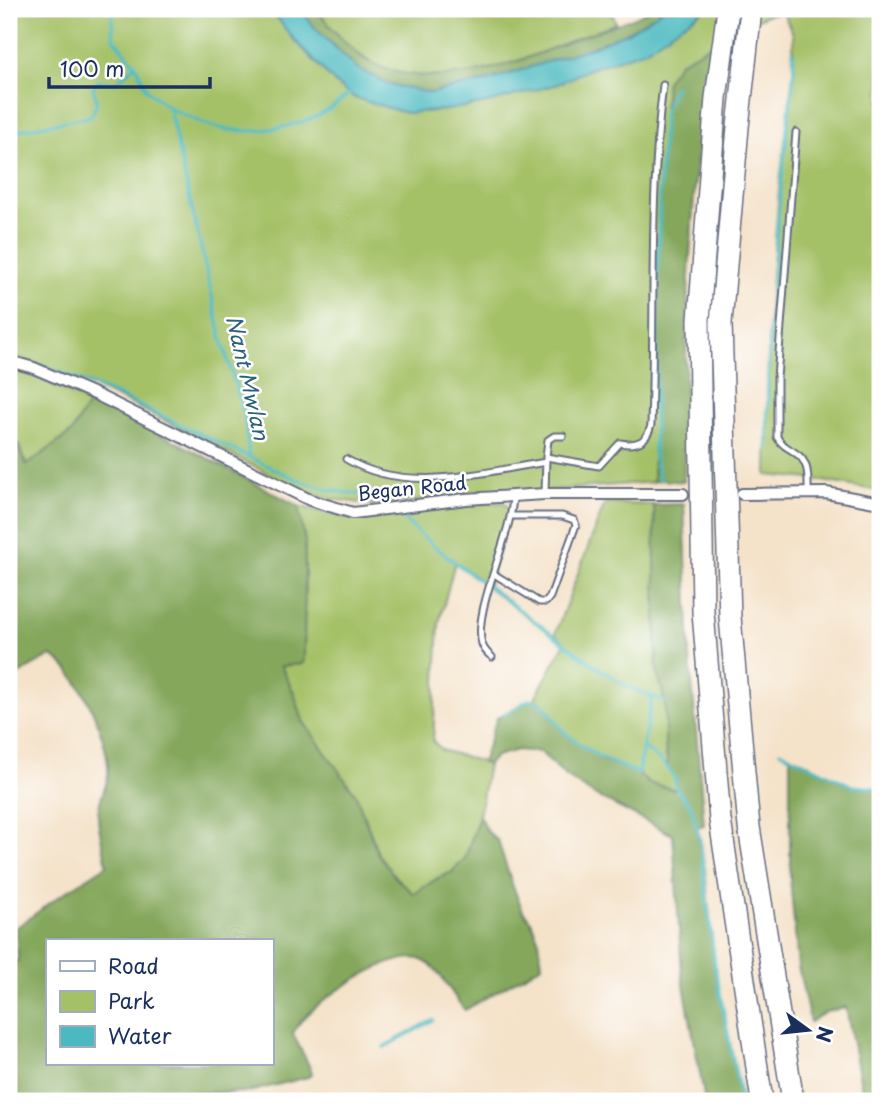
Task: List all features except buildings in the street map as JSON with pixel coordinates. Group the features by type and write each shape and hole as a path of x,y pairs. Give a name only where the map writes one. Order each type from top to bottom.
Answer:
{"highway":[{"path":"728,9 716,98 699,320 703,612 720,820 762,1101"},
{"path":"751,9 721,323 730,617 749,827 793,1101"}],"street":[{"name":"Began Road","path":"9,361 97,395 310,500 354,513 466,499 545,494 683,494"},
{"path":"742,494 826,493 880,503"}],"lane":[{"path":"346,459 358,467 399,477 445,479 546,460 599,466 620,443 633,445 649,435 654,346 654,245 663,85"},
{"path":"796,132 777,378 777,437 781,445 798,454 808,468 808,493"},
{"path":"545,494 548,440 554,436 563,436"},
{"path":"492,657 481,644 482,623 487,596 512,516 513,496"},
{"path":"493,577 539,602 546,602 576,525 574,520 562,516 512,516"}],"green space":[{"path":"9,9 271,9 290,35 336,84 355,98 406,113 487,103 558,84 693,18 705,9 880,9 880,491 812,479 767,475 769,314 779,190 794,71 793,34 783,12 766,15 679,63 666,81 660,181 653,482 373,505 326,498 302,491 121,399 9,355"},
{"path":"301,9 316,9 346,43 373,64 407,74 432,76 456,75 505,65 650,9 664,9 628,32 587,49 487,81 431,93 387,84 358,69 316,29"},
{"path":"316,9 610,9 616,23 503,66 473,73 414,75 384,69 364,59 346,44"},
{"path":"711,45 693,208 684,482 653,482 660,181 666,81 679,63"},
{"path":"9,367 51,383 89,402 72,432 26,466 19,446 9,430"},
{"path":"89,402 169,438 298,506 305,542 304,660 302,664 281,666 303,721 356,795 378,854 396,878 414,894 451,873 465,859 479,816 488,832 498,841 513,887 539,941 542,965 465,1010 439,974 419,959 388,963 369,972 330,996 301,1022 293,1033 312,1074 308,1077 248,1092 166,1094 147,1101 9,1101 9,964 18,960 16,928 107,865 98,817 108,775 108,762 99,727 83,691 73,676 51,656 9,679 9,430 27,465 72,432"},
{"path":"503,502 511,510 488,586 455,562 439,623 433,741 442,750 488,764 479,816 465,859 451,873 414,894 396,878 378,854 365,817 303,721 294,693 280,665 302,664 304,660 305,542 298,506 352,519 460,504"},
{"path":"605,503 654,505 657,669 665,702 668,768 674,777 677,790 648,783 638,773 605,761 564,732 548,709 534,700 565,643 555,634"},
{"path":"684,504 690,658 704,825 696,827 705,869 715,968 741,1101 705,1101 682,974 673,835 594,795 566,776 540,752 517,750 496,756 488,764 482,763 497,718 529,700 539,701 564,732 605,761 638,773 648,783 677,790 674,777 668,768 665,702 657,669 654,505"},
{"path":"790,755 852,786 880,789 880,1088 864,1101 846,1007 826,1012 810,1022 798,966 790,878"}],"water":[{"path":"271,9 300,9 316,29 358,69 387,84 431,93 487,81 587,49 628,32 664,9 705,9 645,50 587,70 558,84 487,103 406,113 355,98 336,84 290,35"}],"waterway":[{"name":"Nant Mwlan","path":"114,9 114,39 136,65 147,90 169,108 223,344 244,413 249,457 314,485 370,495 388,505"},
{"path":"768,449 771,307 778,212 794,71 793,52"},
{"path":"9,132 91,116 97,103 93,88 98,81 115,83 136,65"},
{"path":"660,480 654,456 660,181 664,111 675,86"},
{"path":"169,108 223,129 254,131 285,127 314,117 330,109 349,94"},
{"path":"42,365 119,396 249,457"},
{"name":"Nant Mwlan","path":"393,510 436,548 584,658 624,685 665,702"},
{"path":"503,715 529,700 541,704 560,727 581,745 608,761 638,773 652,697"},
{"path":"644,747 668,768 674,777 677,790 691,806 700,839 715,968 741,1101"},
{"name":"Nant Mwlan","path":"780,751 852,786 880,789"},
{"path":"384,1047 433,1020"}]}
